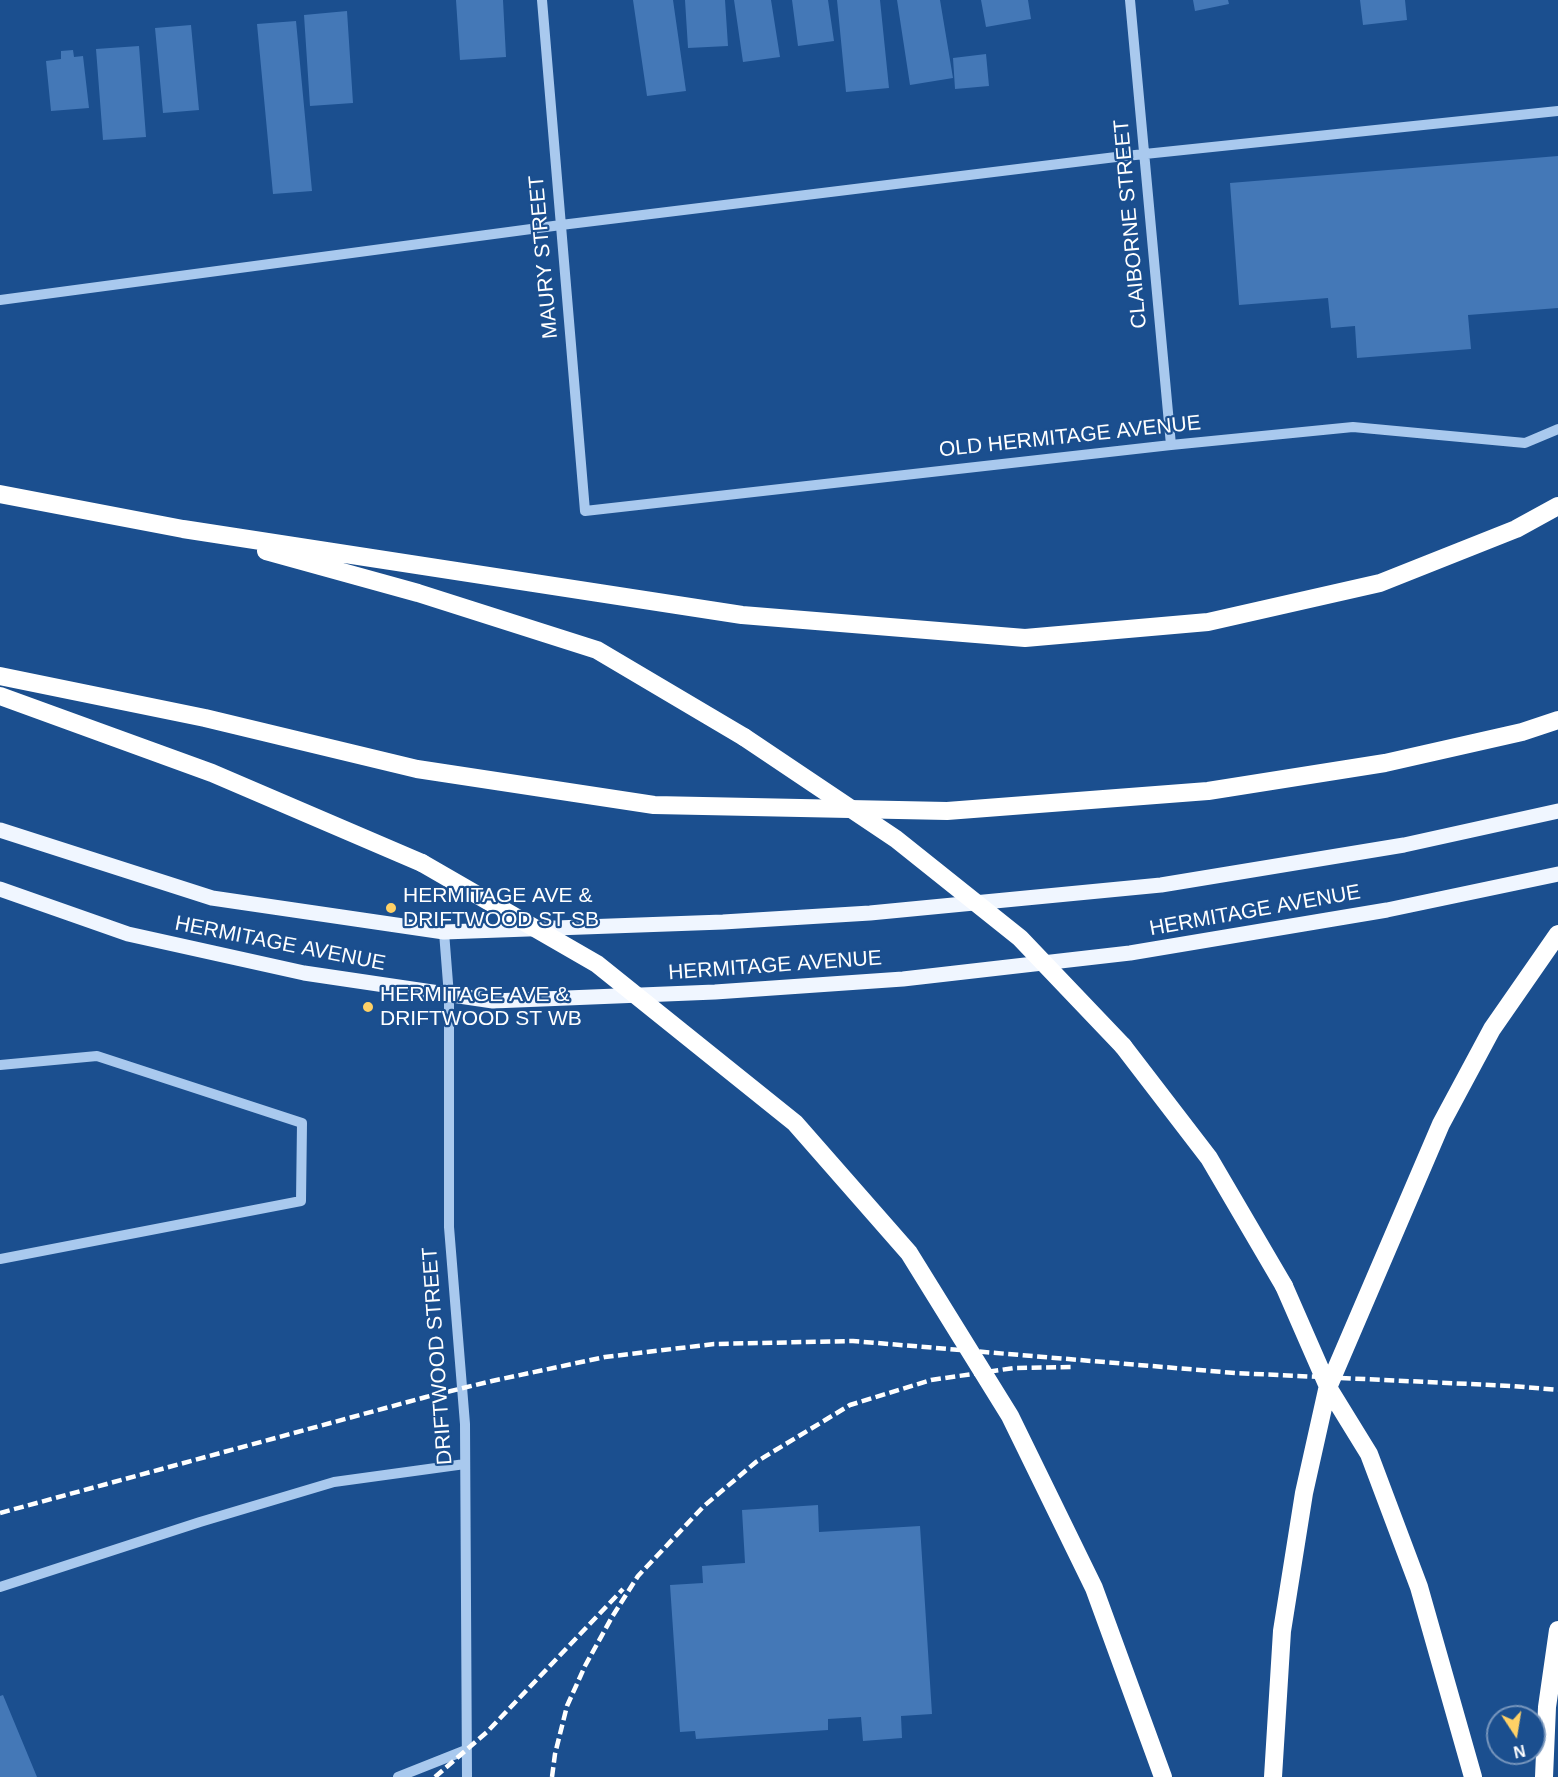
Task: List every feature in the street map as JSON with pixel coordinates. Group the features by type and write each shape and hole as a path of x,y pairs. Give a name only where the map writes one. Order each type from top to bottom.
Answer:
{"highway":[{"path":"0,494 183,529 742,615 1025,638 1208,622 1380,584 1516,529 1558,506"},
{"path":"183,529 418,593 597,650 744,737 896,840 1020,938 1123,1046 1209,1158 1284,1286 1329,1389 1369,1454 1419,1587 1473,1777"},
{"path":"0,676 205,718 417,769 654,805 946,811 1208,791 1386,763 1522,732 1558,720"},
{"path":"0,696 212,773 422,863 597,964 795,1123 909,1253 1010,1416 1094,1588 1163,1777"},
{"path":"1274,1777 1282,1631 1304,1493 1327,1390 1441,1124 1492,1029 1558,934"},
{"path":"1544,1777 1547,1707 1558,1630"}],"main road":[{"name":"HERMITAGE AVENUE","path":"0,830 212,898 444,932 723,922 859,914 1161,885 1404,845 1558,811"},
{"name":"HERMITAGE AVENUE","path":"0,889 128,934 304,973 493,1001 715,992 915,977 1130,953 1387,910 1558,874"}],"street":[{"name":"MAURY STREET","path":"542,0 585,511"},
{"name":"CLAIBORNE STREET","path":"1130,0 1171,445"},
{"path":"0,300 561,225 1144,154 1558,111"},
{"name":"OLD HERMITAGE AVENUE","path":"585,511 1171,445 1353,427 1525,443 1558,429"},
{"name":"DRIFTWOOD STREET","path":"444,932 448,996 449,1227 465,1424 467,1777"},
{"path":"0,1065 97,1056 302,1123 301,1201 0,1259"},
{"path":"0,1587 200,1522 334,1482 465,1464"},
{"path":"398,1777 466,1750"}],"building":[{"path":"456,0 503,0 506,57 460,60"},
{"path":"633,0 673,0 686,91 647,96"},
{"path":"685,0 725,0 728,46 688,48"},
{"path":"734,0 771,0 780,57 743,62"},
{"path":"792,0 828,0 834,41 798,46"},
{"path":"837,0 880,0 889,88 846,92"},
{"path":"897,0 940,0 953,78 910,85"},
{"path":"981,0 1028,0 1031,19 986,27"},
{"path":"1193,0 1228,0 1229,4 1195,11"},
{"path":"1360,0 1405,0 1407,20 1363,25"},
{"path":"347,11 353,103 310,106 304,15"},
{"path":"296,21 312,191 273,194 257,24"},
{"path":"191,25 199,110 163,113 155,28"},
{"path":"139,46 146,137 103,140 96,49"},
{"path":"73,50 74,57 83,56 89,108 51,111 46,61 61,59 61,51"},
{"path":"986,54 989,86 955,89 953,58"},
{"path":"1558,156 1558,308 1468,315 1471,349 1357,358 1355,326 1331,328 1328,298 1239,305 1230,183"},
{"path":"818,1505 819,1532 920,1526 932,1714 901,1716 902,1738 863,1741 861,1717 828,1719 828,1730 696,1739 695,1731 680,1732 670,1585 703,1583 702,1566 745,1563 742,1510"},
{"path":"3,1695 37,1777 0,1777 0,1696"}],"railway":[{"path":"0,1513 492,1381 605,1357 714,1344 853,1341 1235,1373 1558,1390"},
{"path":"552,1777 555,1754 567,1706 585,1666 638,1576 704,1506 756,1462 850,1405 931,1380 1014,1368 1071,1367"},
{"path":"435,1777 487,1732 623,1589"}],"place":[{"name":"HERMITAGE AVE & DRIFTWOOD ST SB","path":"391,908"},
{"name":"HERMITAGE AVE & DRIFTWOOD ST WB","path":"368,1007"}]}
